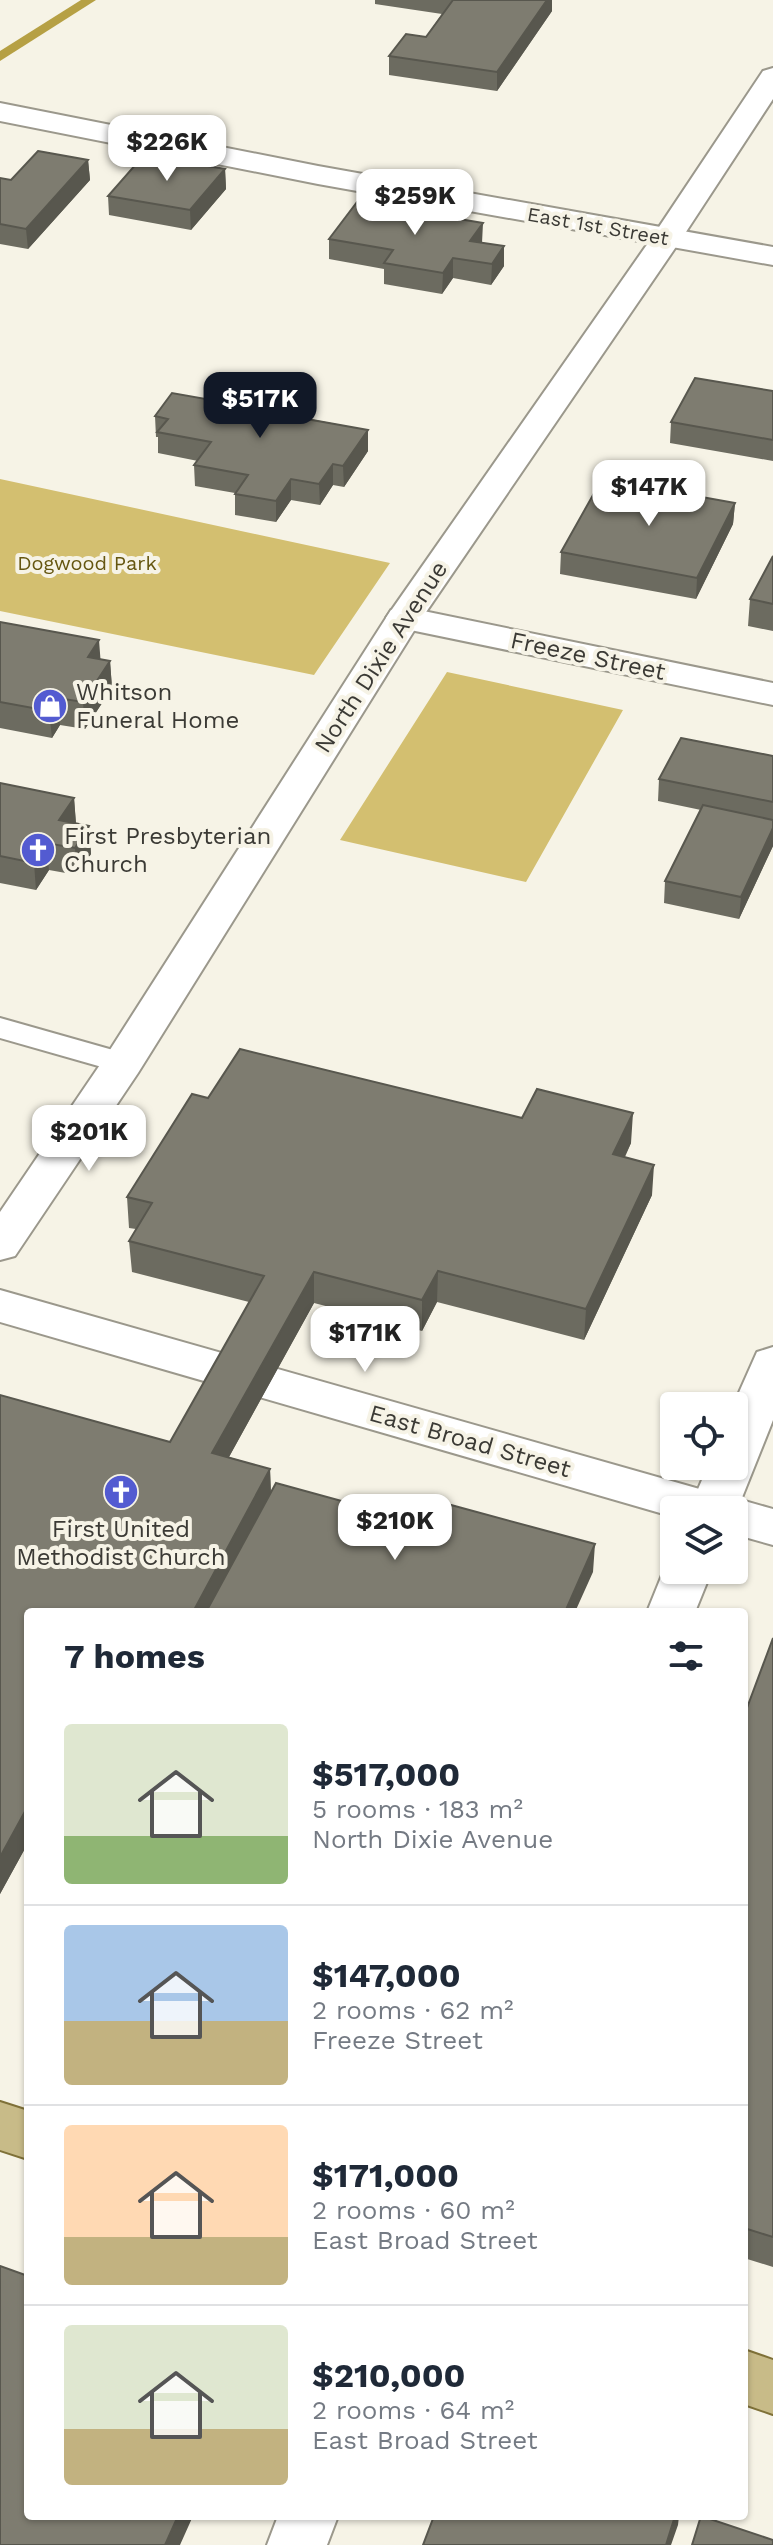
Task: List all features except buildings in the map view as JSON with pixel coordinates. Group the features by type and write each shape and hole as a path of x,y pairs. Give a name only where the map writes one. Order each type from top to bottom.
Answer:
{"main road":[{"path":"0,2126 24,2134"},
{"path":"748,2378 773,2387"}],"street":[{"name":"North Dixie Avenue","path":"0,1245 123,1063 404,618 667,238 773,77"},
{"name":"East 1st Street","path":"0,112 318,175 773,256"},
{"name":"Freeze Street","path":"404,618 773,694"},
{"name":"East Broad Street","path":"0,1306 663,1496"},
{"path":"748,1425 773,1363"},
{"path":"748,1520 773,1527"},
{"path":"673,1608 682,1584"},
{"path":"297,2545 306,2520"}],"lane":[{"path":"0,1028 123,1063"}],"green space":[{"name":"Dogwood Park","path":"0,479 390,563 314,675 0,611"},
{"path":"447,672 623,710 526,882 340,840"}],"waterway":[{"path":"0,57 90,0"}],"place":[{"name":"Whitson Funeral Home","path":"50,706"},
{"name":"First Presbyterian Church","path":"38,850"},
{"name":"First United Methodist Church","path":"121,1492"}]}
